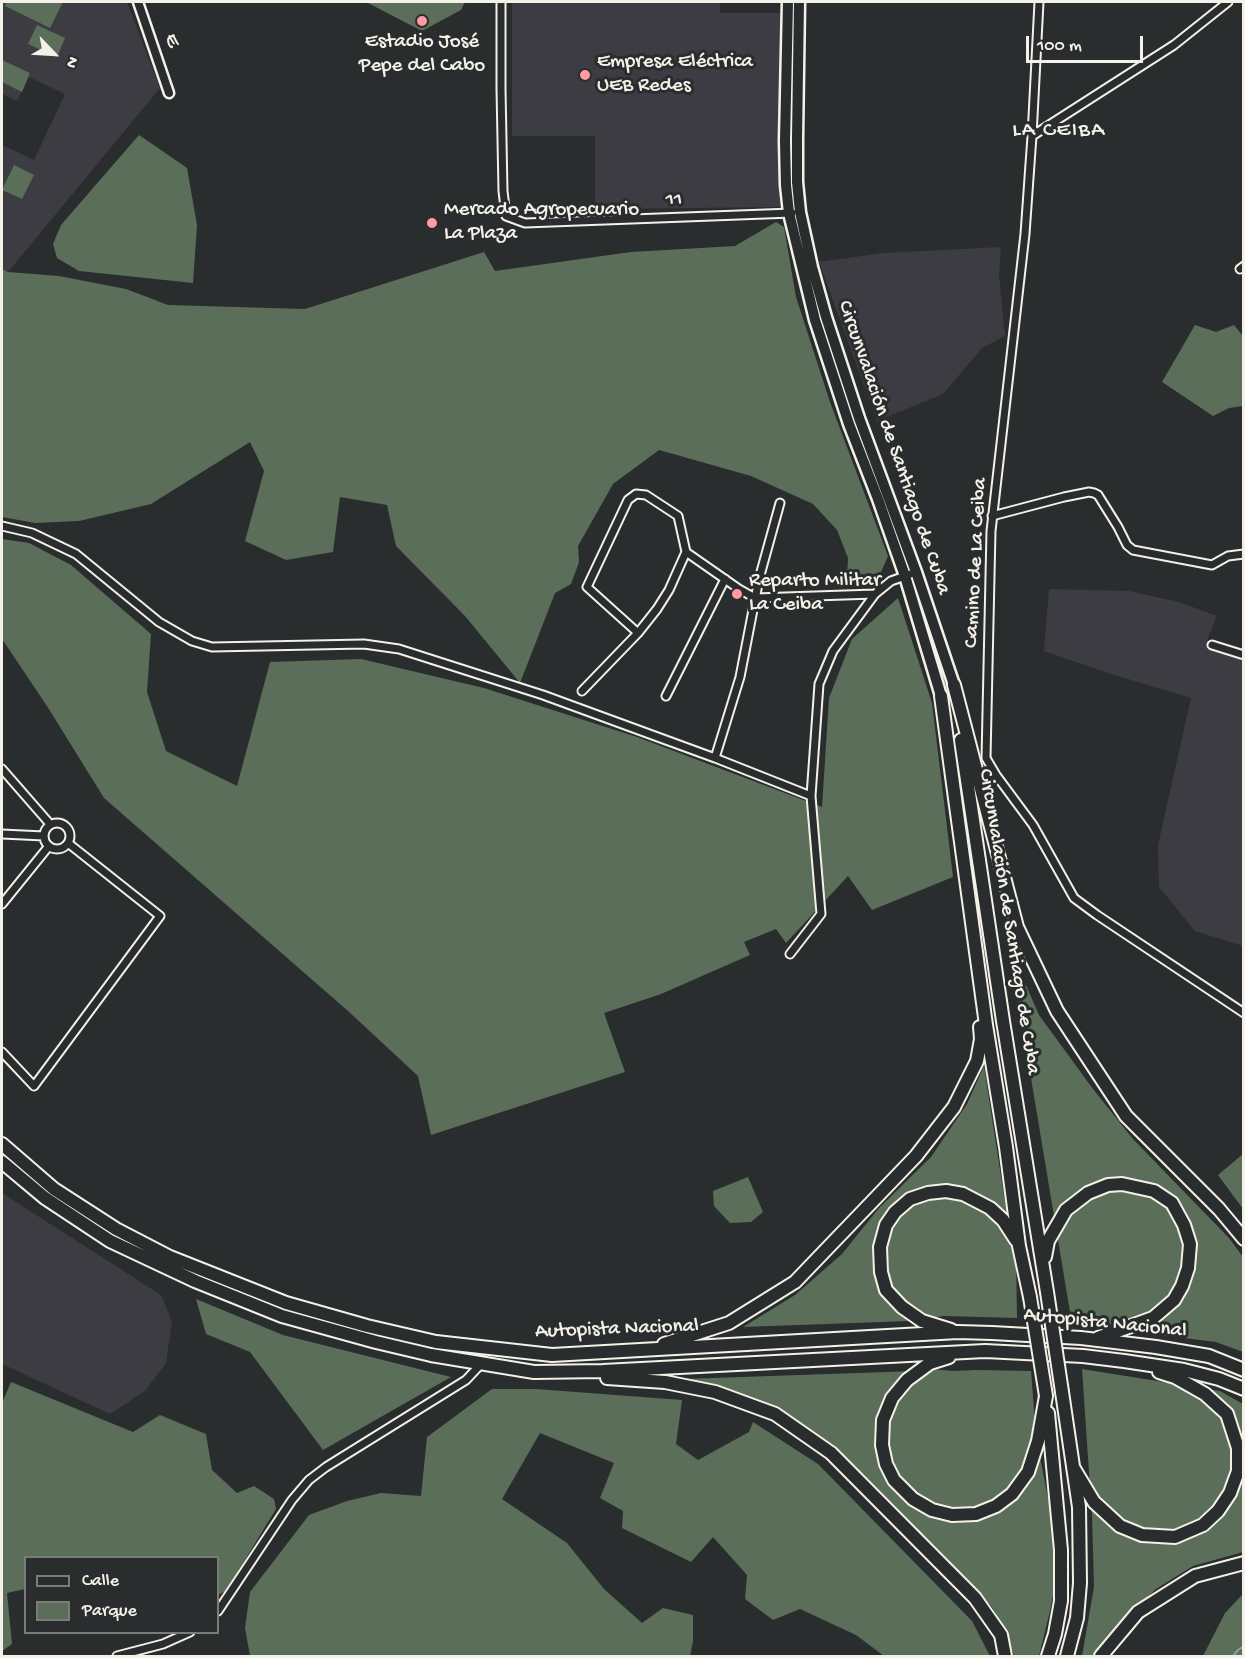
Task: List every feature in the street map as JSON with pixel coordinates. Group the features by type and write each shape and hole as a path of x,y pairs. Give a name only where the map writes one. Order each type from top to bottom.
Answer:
{"highway":[{"path":"788,2 793,21"},
{"path":"794,213 786,185 785,141 793,21 799,2"},
{"name":"Circunvalación de Santiago de Cuba","path":"794,213 859,418 916,572 954,685 975,840 1044,1270 1079,1507 1080,1583 1077,1618 1067,1656"},
{"name":"Circunvalación de Santiago de Cuba","path":"794,213 814,320 849,424 905,576 941,696 1019,1246 1046,1396 1061,1550 1061,1601 1048,1656"},
{"path":"954,685 1017,927 1057,1011 1126,1116 1219,1209 1244,1239"},
{"path":"638,1350 729,1323 795,1282 916,1156 954,1107 977,1061 981,1039 974,930"},
{"name":"Autopista Nacional","path":"2,1144 54,1189 116,1229 170,1257 286,1303 367,1326 436,1342 552,1355 957,1332 992,1332 1156,1347 1209,1356 1244,1370"},
{"name":"Autopista Nacional","path":"2,1162 45,1197 111,1241 195,1281 282,1317 431,1355 534,1372 603,1371 985,1351 1083,1356 1124,1361 1184,1370 1219,1379 1244,1389"},
{"path":"1044,1270 1048,1241 1066,1210 1088,1193 1108,1185 1122,1184 1154,1191 1172,1203 1184,1225 1190,1244 1188,1268 1174,1300 1153,1318 1092,1340"},
{"path":"957,1332 922,1321 902,1307 886,1290 881,1272 880,1246 886,1225 895,1212 910,1199 928,1193 946,1191 963,1194 990,1208 1003,1220 1019,1246"},
{"path":"985,1351 954,1355 930,1363 907,1380 892,1398 883,1420 882,1445 886,1464 894,1480 913,1499 932,1510 952,1515 976,1514 996,1506 1012,1494 1028,1472 1038,1441 1046,1396"},
{"path":"1073,1467 1094,1502 1120,1526 1143,1535 1174,1537 1203,1525 1218,1511 1230,1493 1238,1471 1238,1448 1227,1414 1205,1394 1175,1377 1124,1361"},
{"path":"534,1372 665,1382 715,1392 775,1414 831,1453 975,1598 1001,1635 1005,1656"},
{"path":"1101,1656 1138,1612 1195,1576 1244,1563"}],"street":[{"name":"E","path":"138,2 169,93"},
{"name":"11","path":"501,2 503,191 507,216 525,223 794,213"},
{"name":"Camino de La Ceiba","path":"1039,2 1024,245 992,516 986,758 1033,825 1074,898 1244,1012"},
{"path":"1032,136 1174,45 1228,2"},
{"path":"992,516 1089,492 1098,495 1127,545 1133,550 1212,565 1228,556 1244,554"},
{"path":"582,691 638,633 657,609 669,590 686,552 678,516 646,495 636,494 628,500 587,587 638,633"},
{"path":"715,758 740,677 759,579 780,503"},
{"path":"2,526 32,533 76,554 159,622 192,641 212,646 364,644 399,649 543,695 811,796"},
{"path":"686,552 755,598 875,594"},
{"path":"790,954 821,914 811,796 819,684 833,651 875,594 891,581 916,572"},
{"path":"666,696 725,579"},
{"path":"1212,645 1244,655"},
{"path":"973,761 996,775"},
{"path":"2,769 50,824"},
{"path":"58,822 66,826 70,834 68,843 61,848 53,848 46,843 44,836 50,824 58,822"},
{"path":"2,834 44,836"},
{"path":"2,1052 34,1086 160,916 68,843"},
{"path":"2,904 49,846"},
{"path":"219,1610 292,1500 309,1480 326,1467 466,1380 481,1364"},
{"path":"117,1656 163,1644 186,1634"}],"shaded area":[{"path":"2,2 127,2 160,88 8,272 2,269 2,145 34,160 65,94 29,77 17,101 2,94"},
{"path":"512,2 720,2 720,13 780,13 780,207 595,209 595,136 512,136"},
{"path":"1001,247 999,275 1005,336 982,348 943,394 877,421 819,262 883,253"},
{"path":"1049,589 1129,591 1179,602 1217,616 1207,640 1243,650 1243,946 1195,931 1159,887 1158,845 1191,698 1044,651"},
{"path":"2,1193 161,1295 172,1321 166,1363 145,1391 110,1414 2,1364"}],"green space":[{"path":"7,2 63,2 50,28 5,6"},
{"name":"Estadio José Pepe del Cabo","path":"366,2 465,2 461,10 422,31"},
{"path":"37,25 65,38 57,57 28,44"},
{"path":"2,60 30,73 22,92 2,82"},
{"path":"139,135 187,168 197,225 193,283 79,271 57,258 53,244 61,225"},
{"path":"14,165 34,175 22,199 2,190"},
{"path":"776,222 784,227 796,297 830,402 888,556 881,572 872,578 859,582 847,576 848,558 837,530 813,504 751,476 659,450 613,484 578,546 579,562 571,584 555,593 520,683 465,616 396,546 387,505 340,497 333,552 286,560 245,541 264,471 250,442 151,504 79,521 35,523 2,517 2,269 8,272 59,276 126,289 168,305 305,309 484,252 495,271 631,252 735,246"},
{"path":"1195,325 1216,332 1234,325 1243,336 1243,406 1229,408 1213,416 1162,382"},
{"path":"2,539 29,543 71,565 151,634 147,692 166,751 237,786 270,662 361,659 484,688 637,737 822,807 829,698 852,639 898,598 932,703 953,877 872,910 848,876 786,943 776,929 744,942 750,955 661,994 604,1013 625,1072 431,1135 418,1076 348,1011 104,798 2,639"},
{"path":"1009,946 1039,1015 1093,1089 1133,1139 1229,1238 1243,1257 1243,1352 1216,1342 1072,1324"},
{"path":"984,1066 1011,1241 1016,1251 1017,1318 944,1316 910,1321 743,1327 795,1295 842,1254 879,1208 931,1157 967,1104"},
{"path":"1243,1154 1243,1209 1218,1175"},
{"path":"748,1177 763,1212 751,1222 730,1223 714,1206 713,1191"},
{"path":"196,1299 283,1335 451,1377 323,1450 250,1352 206,1334"},
{"path":"931,1369 1031,1371 1036,1436 1056,1548 1056,1580 1039,1656 1014,1656 1007,1633 992,1607 833,1446 776,1407 684,1379"},
{"path":"1082,1369 1220,1391 1243,1404 1243,1552 1193,1566 1156,1589 1127,1617 1095,1656 1082,1656 1094,1587 1092,1516"},
{"path":"11,1382 133,1432 160,1415 206,1434 212,1470 237,1493 254,1486 274,1499 276,1509 226,1591 219,1594 219,1556 24,1556 24,1589 7,1593 12,1644 2,1651 2,1403"},
{"path":"492,1389 536,1389 682,1400 676,1444 698,1460 749,1432 753,1422 818,1464 972,1621 990,1656 884,1656 856,1635 800,1609 773,1620 745,1599 747,1575 713,1537 691,1562 622,1528 623,1511 600,1498 614,1463 540,1433 502,1499 567,1543 604,1589 642,1623 663,1608 693,1615 693,1641 690,1656 250,1656 245,1628 250,1592 309,1515 347,1501 381,1493 421,1496 427,1437"},
{"path":"1243,1594 1243,1656 1203,1656 1225,1613"}],"waterway":[{"path":"1233,1656 1244,1646"}],"place":[{"name":"Estadio José Pepe del Cabo","path":"422,21"},
{"name":"Empresa Eléctrica UEB Redes","path":"585,75"},
{"name":"Mercado Agropecuario La Plaza","path":"432,223"},
{"name":"Reparto Militar La Ceiba","path":"737,594"}],"district":[{"name":"LA CEIBA","path":"1059,132"}]}
